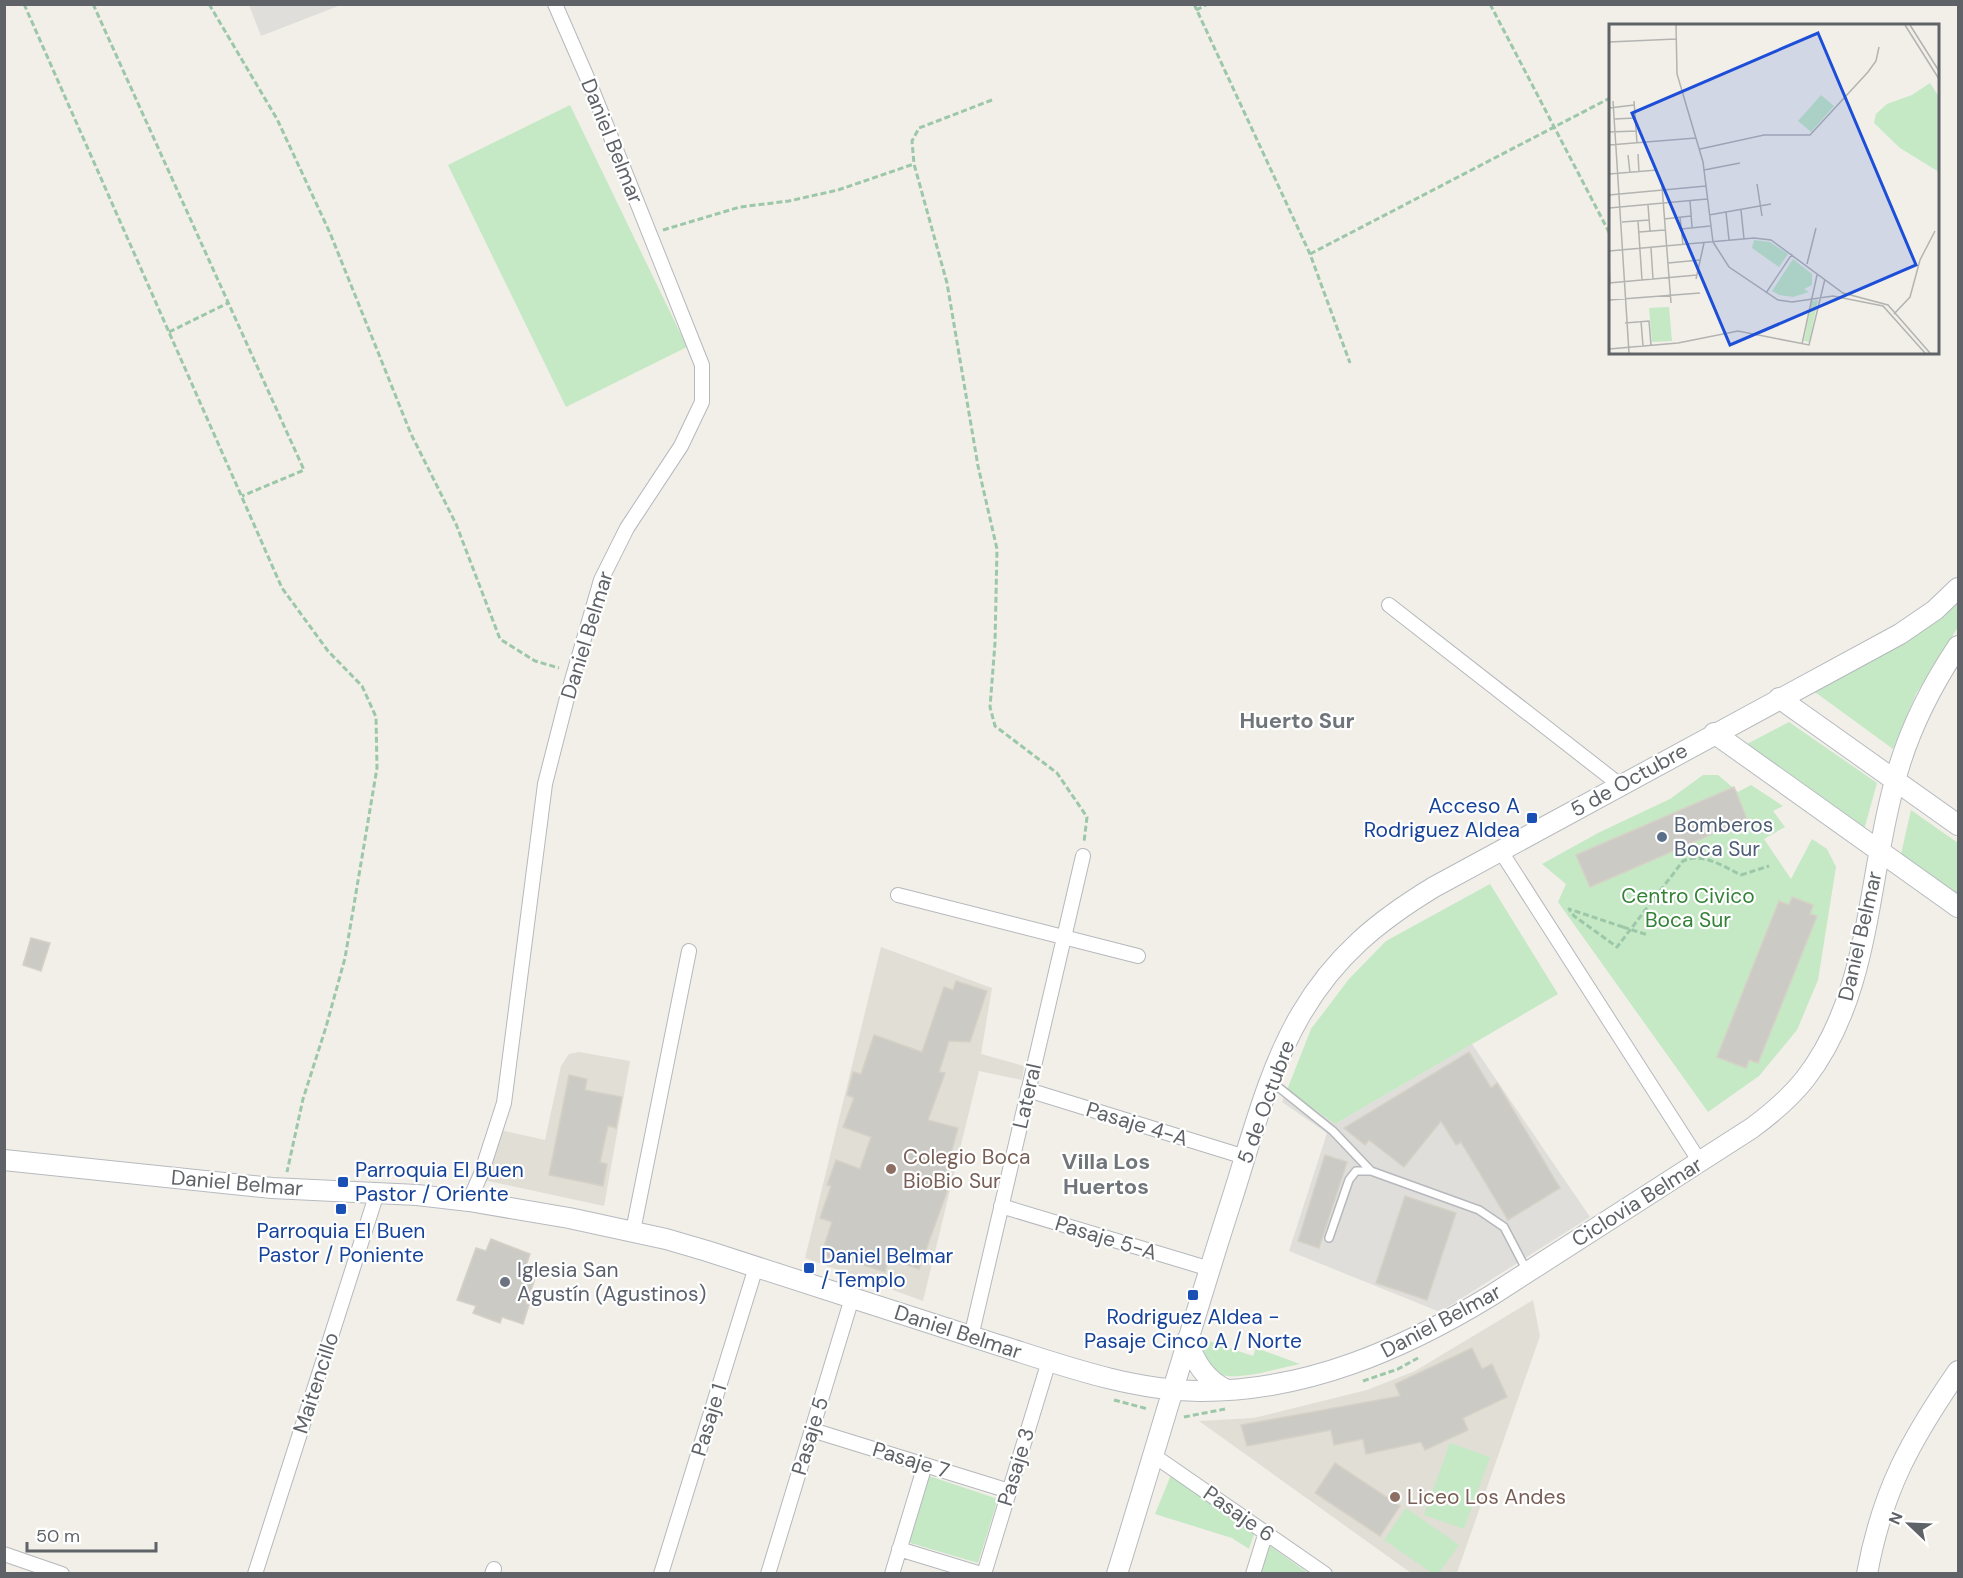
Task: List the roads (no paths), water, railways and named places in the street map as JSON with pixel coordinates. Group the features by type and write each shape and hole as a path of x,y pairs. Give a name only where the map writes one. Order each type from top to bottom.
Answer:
{"main road":[{"path":"1959,588 1935,610 1900,634 1779,698 1959,825"},
{"name":"Daniel Belmar","path":"4,1160 284,1189 417,1195 469,1201 633,1232 676,1242 756,1266 971,1337 1125,1383 1230,1399 1338,1369 1373,1357 1429,1332 1700,1162 1752,1128 1781,1104 1804,1079 1827,1045 1845,1004 1855,973 1895,780 1916,719 1935,682 1959,646"},
{"name":"5 de Octubre","path":"1117,1574 1187,1340 1270,1081 1302,1013 1337,964 1382,921 1405,905 1500,850 1779,698"},
{"path":"1714,733 1959,906"},
{"path":"1187,1340 1201,1370 1230,1399"},
{"path":"1867,1574 1877,1528 1895,1477 1922,1425 1959,1371"}],"street":[{"name":"Daniel Belmar","path":"469,1201 481,1174 504,1103 545,784 601,580 627,528 681,446 702,402 702,365 589,82 555,4"},
{"path":"1389,605 1620,785"},
{"path":"1500,850 1700,1162"},
{"name":"Lateral","path":"971,1337 1083,856"},
{"path":"898,895 1138,956"},
{"path":"633,1232 689,951"},
{"name":"Pasaje 4-A","path":"1028,1090 1245,1157"},
{"name":"Maitencillo","path":"255,1574 377,1193"},
{"name":"Pasaje 5-A","path":"1001,1206 1210,1269"},
{"name":"Pasaje 1","path":"661,1574 756,1266"},
{"name":"Pasaje 5","path":"768,1574 852,1298"},
{"name":"Pasaje 3","path":"983,1574 1049,1361"},
{"name":"Pasaje 7","path":"812,1430 1009,1491"},
{"name":"Pasaje 6","path":"1153,1455 1325,1574"},
{"path":"892,1574 925,1465"},
{"path":"1253,1574 1266,1532"},
{"path":"899,1549 983,1574"},
{"path":"4,1554 52,1572"}],"lane":[{"path":"1270,1081 1333,1131 1371,1171"},
{"path":"1329,1238 1349,1180 1356,1172 1371,1171 1479,1210 1494,1218 1504,1227 1528,1272"}],"place":[{"name":"Acceso A Rodriguez Aldea","path":"1532,818"},
{"name":"Bomberos Boca Sur","path":"1662,837"},
{"name":"Colegio Boca BioBio Sur","path":"891,1169"},
{"name":"Parroquia El Buen Pastor / Oriente","path":"343,1182"},
{"name":"Parroquia El Buen Pastor / Poniente","path":"341,1209"},
{"name":"Daniel Belmar / Templo","path":"809,1268"},
{"name":"Iglesia San Agustín (Agustinos)","path":"505,1282"},
{"name":"Rodriguez Aldea - Pasaje Cinco A / Norte","path":"1193,1295"},
{"name":"Liceo Los Andes","path":"1395,1497"}],"district":[{"name":"Huerto Sur","path":"1297,720"},
{"name":"Villa Los Huertos","path":"1106,1174"}],"park label":[{"name":"Centro Civico Boca Sur","path":"1688,908"}]}
